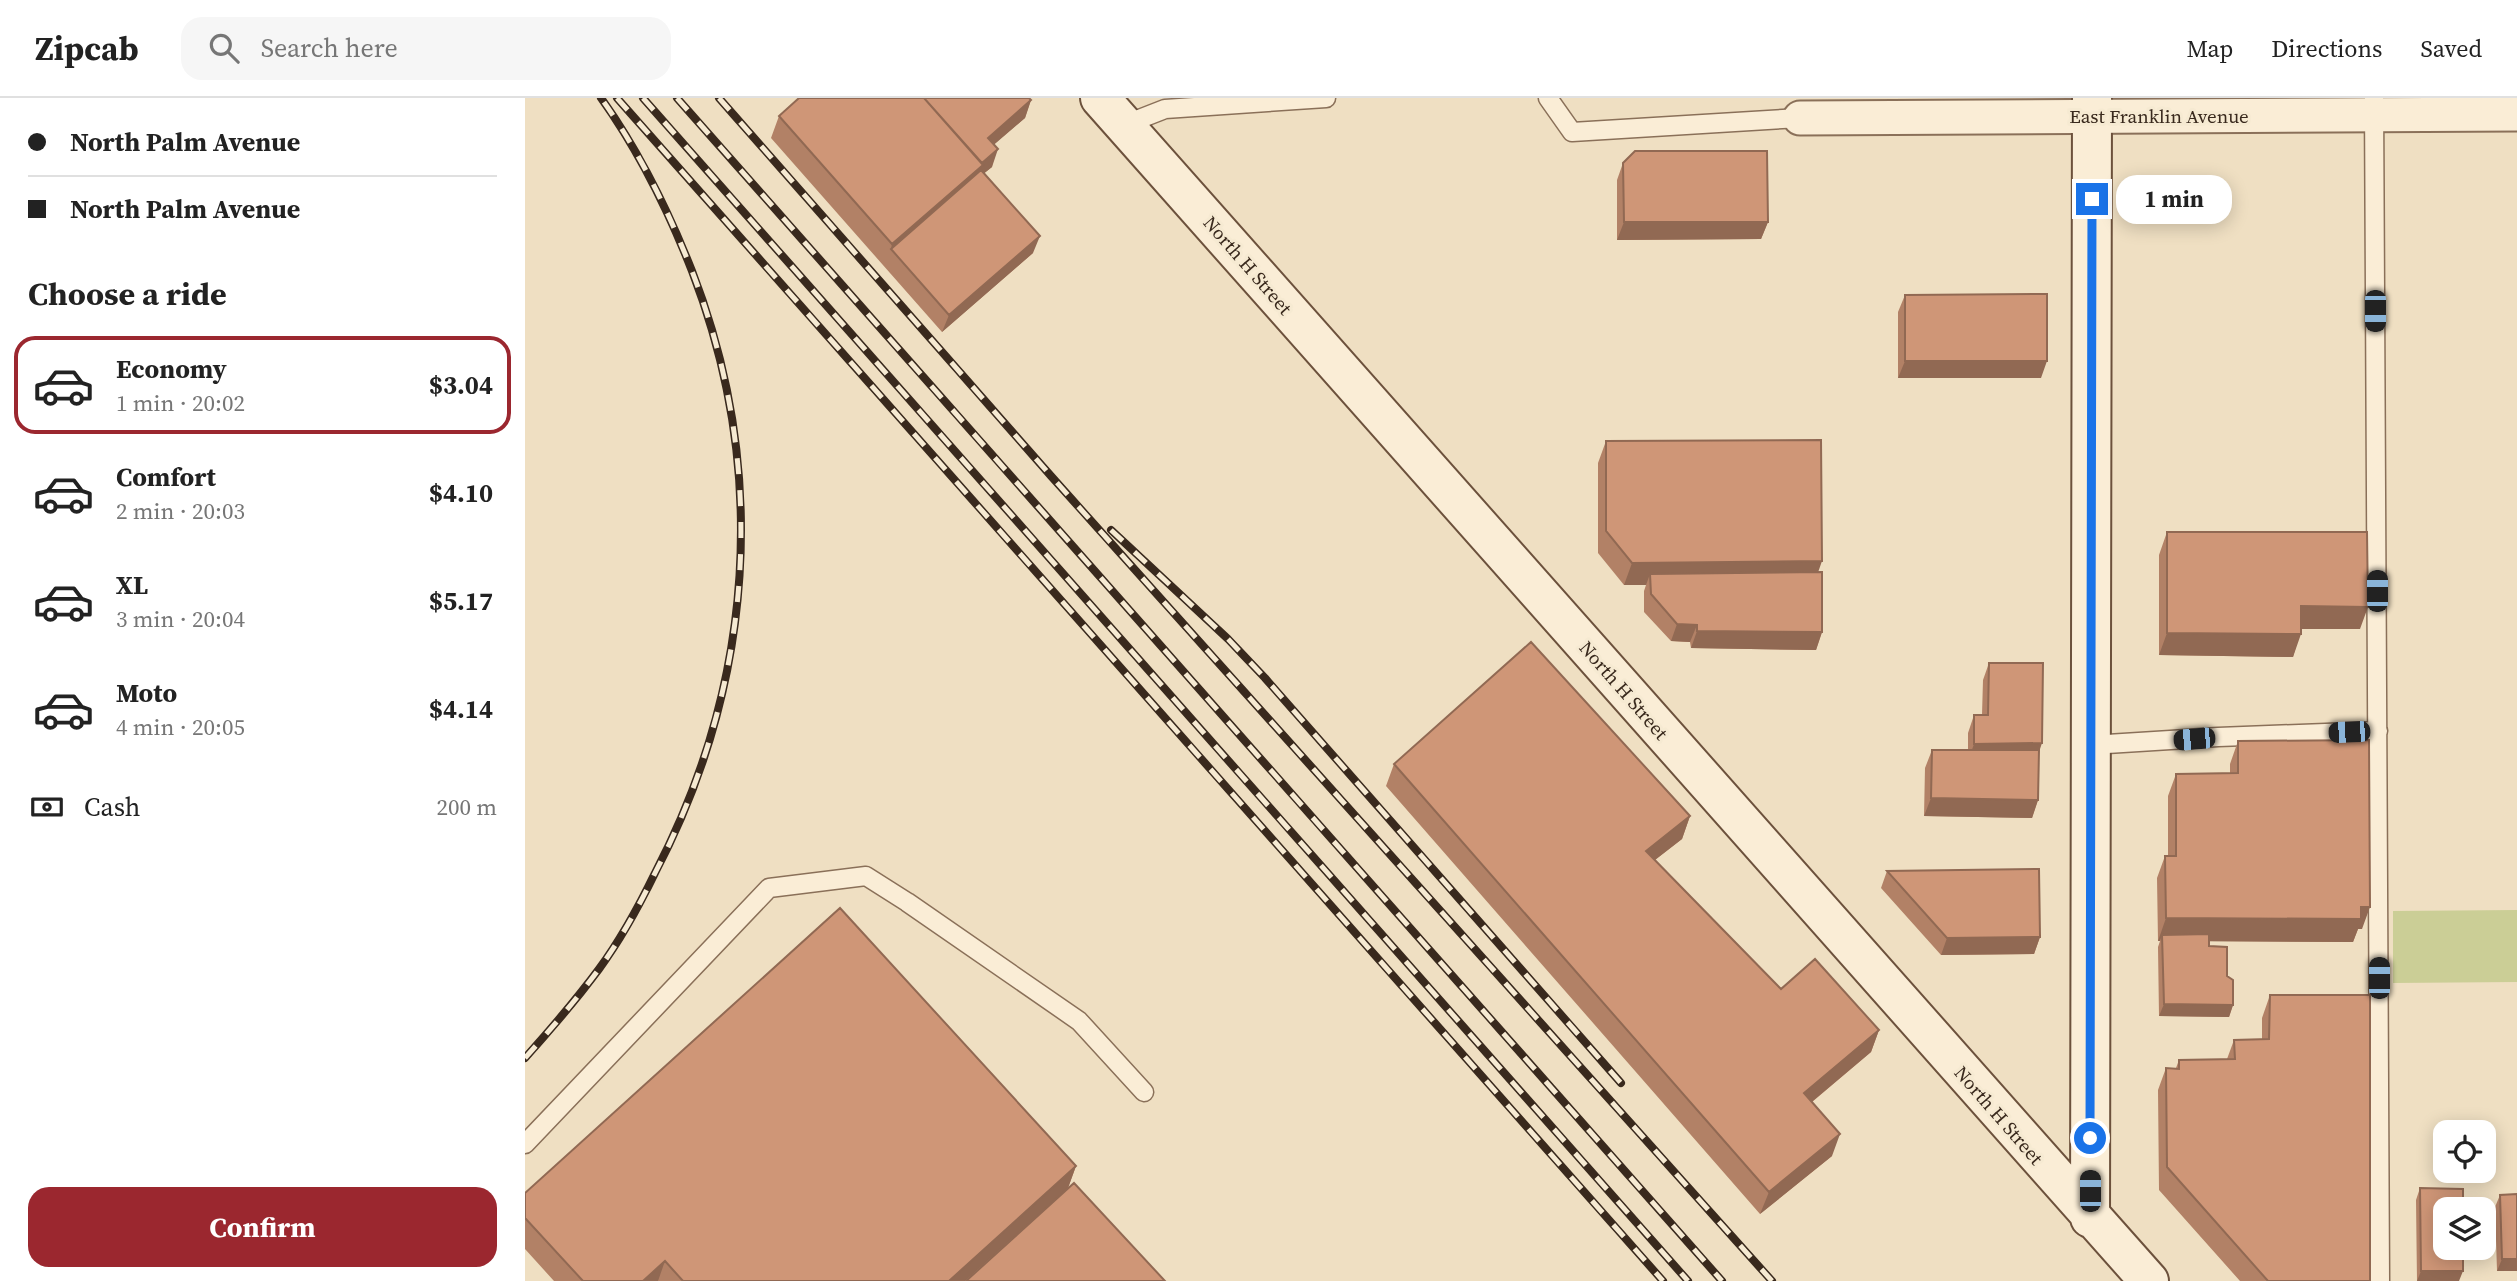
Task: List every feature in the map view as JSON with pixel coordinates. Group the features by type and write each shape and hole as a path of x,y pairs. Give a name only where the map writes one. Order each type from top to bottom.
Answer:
{"main road":[{"path":"2090,1217 2092,107"},
{"name":"North H Street","path":"1112,112 2149,1281"}],"street":[{"name":"East Franklin Avenue","path":"1800,118 2092,107 2374,107 2517,114"}],"lane":[{"path":"1112,112 1326,98"},
{"path":"1548,98 1572,132 1800,118"},
{"path":"2374,107 2380,1281"},
{"path":"2091,745 2378,731"},
{"path":"525,1144 769,888 866,876 1079,1021 1144,1092"}],"green space":[{"path":"2517,910 2517,982 2393,983 2393,911"}],"building":[{"path":"799,98 924,98 983,165 892,244 779,116"},
{"path":"924,98 1031,100 988,138 998,149 982,163"},
{"path":"1635,151 1767,151 1768,222 1624,222 1623,163"},
{"path":"981,170 1040,236 949,315 891,249"},
{"path":"2047,294 2047,361 1905,361 1905,295"},
{"path":"1821,440 1822,561 1632,563 1606,531 1606,441"},
{"path":"2167,532 2367,532 2368,607 2301,606 2301,634 2167,633"},
{"path":"1822,572 1822,632 1697,631 1697,625 1677,624 1651,594 1650,574"},
{"path":"1531,642 1690,816 1646,851 1781,989 1815,959 1879,1030 1804,1093 1840,1134 1769,1192 1394,764"},
{"path":"1989,663 2043,663 2042,743 1974,744 1974,715 1988,715"},
{"path":"2369,740 2370,907 2361,907 2361,919 2166,918 2165,856 2176,856 2176,774 2238,773 2238,741"},
{"path":"1932,750 2039,750 2038,800 1931,798"},
{"path":"2039,869 2040,937 1947,938 1887,871"},
{"path":"840,908 1076,1166 949,1281 683,1281 665,1261 643,1281 583,1281 525,1218 525,1193"},
{"path":"2209,934 2209,946 2227,947 2227,976 2233,980 2233,1005 2164,1004 2162,935"},
{"path":"2270,995 2370,995 2370,1281 2268,1281 2167,1167 2166,1068 2179,1069 2179,1060 2235,1059 2234,1040 2269,1039"},
{"path":"1074,1183 1165,1281 966,1281"},
{"path":"2420,1188 2463,1189 2463,1197 2433,1197 2433,1260 2463,1260 2463,1271 2421,1271"},
{"path":"2517,1194 2517,1259 2502,1259 2500,1195"}],"railway":[{"path":"525,1058 581,992 615,946 649,885 688,801 713,727 731,652 739,576 740,499 733,423 717,346 692,271 663,203 628,139 601,98"},
{"path":"617,98 1663,1281"},
{"path":"643,98 1688,1281"},
{"path":"677,98 1722,1281"},
{"path":"719,98 1051,476 1772,1281"},
{"path":"1111,530 1228,639 1265,678 1621,1083"}],"route":[{"path":"2090,1138 2092,199"}]}
